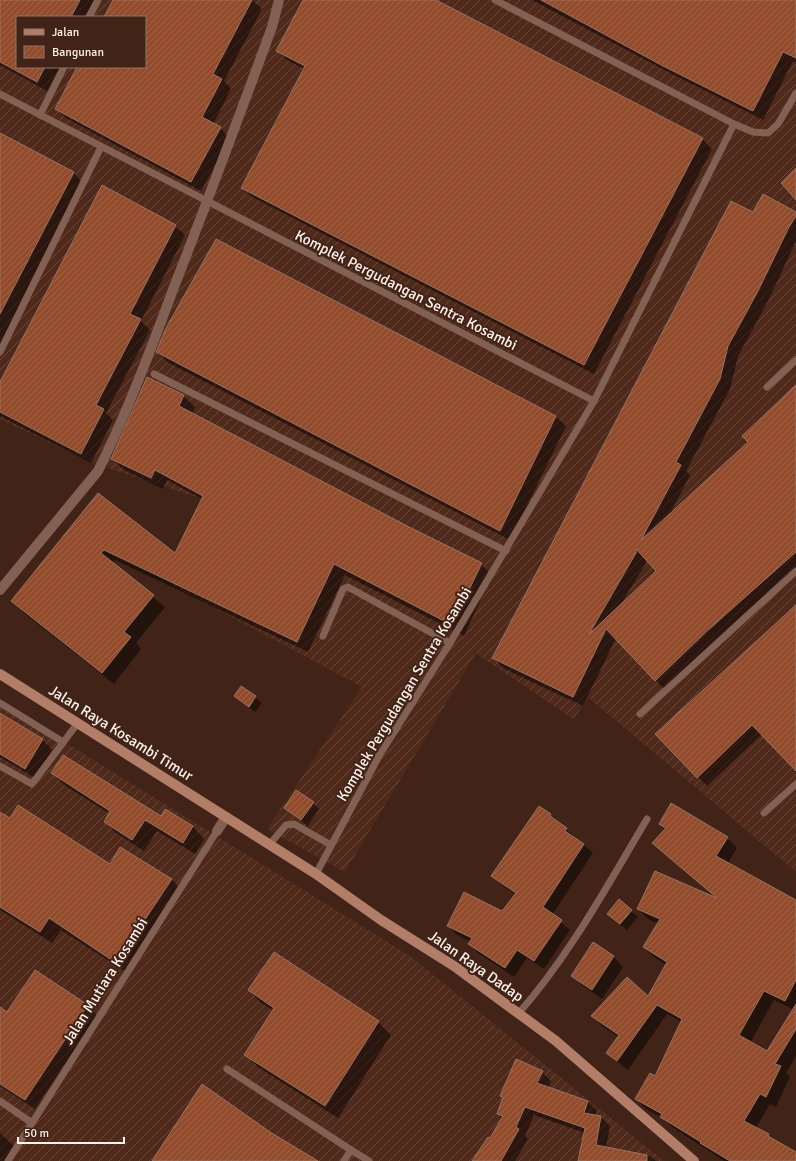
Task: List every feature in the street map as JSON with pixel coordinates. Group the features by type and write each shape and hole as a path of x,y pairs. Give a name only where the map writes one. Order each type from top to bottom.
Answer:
{"main road":[{"name":"Jalan Raya Kosambi Timur","path":"0,674 226,817"},
{"name":"Jalan Raya Dadap","path":"226,817 316,874 381,920 454,966 556,1041 694,1161"}],"street":[{"path":"0,590 98,471 143,369 272,27 280,0"},
{"name":"Jalan Mutiara Kosambi","path":"218,831 226,817"}],"lane":[{"path":"90,16 98,0"},
{"path":"495,0 734,124 753,132 768,133 778,124 796,93"},
{"path":"40,115 64,68"},
{"name":"Komplek Pergudangan Sentra Kosambi","path":"0,94 594,402"},
{"name":"Komplek Pergudangan Sentra Kosambi","path":"316,874 379,756 506,551 594,402 734,124"},
{"path":"0,352 101,147"},
{"path":"767,387 796,360"},
{"path":"154,374 506,551"},
{"path":"640,714 796,571"},
{"path":"323,636 343,589 348,587 450,643"},
{"path":"0,703 63,742"},
{"path":"0,766 32,784 77,724"},
{"path":"764,813 796,784"},
{"path":"518,1014 538,991 564,955 647,819"},
{"path":"269,845 286,825 290,824 294,824 331,845"},
{"name":"Jalan Mutiara Kosambi","path":"8,1161 218,831"},
{"path":"227,1069 369,1161"},
{"path":"0,1101 32,1123"},
{"path":"344,1161 351,1150"}],"shaded area":[{"path":"0,0 796,0 796,872 589,698 573,719 476,653 345,872 267,829 362,687 170,584 211,502 93,463 0,419"},
{"path":"0,702 410,956 664,1161 0,1161"}],"building":[{"path":"0,0 80,0 72,16 16,16 16,68 44,68 37,82 0,62"},
{"path":"113,0 252,0 213,74 222,79 202,117 221,127 191,182 55,109 76,68 146,68 146,16 105,16"},
{"path":"303,0 436,0 703,138 584,365 241,188 305,66 276,51"},
{"path":"541,0 796,0 796,58 783,52 753,111 663,66"},
{"path":"0,133 74,172 0,314"},
{"path":"796,168 796,200 781,183"},
{"path":"102,185 176,225 130,314 141,319 96,405 104,409 81,454 0,412 0,382"},
{"path":"763,194 796,212 796,216 728,346 720,379 676,462 681,465 641,540 748,442 742,436 796,385 796,552 707,631 655,681 606,629 573,697 492,658 731,201 753,212","holes":["636,549 656,571 589,634 636,553"]},
{"path":"216,239 556,416 500,531 156,352 165,330"},
{"path":"147,377 184,395 179,406 411,528 482,563 452,625 334,564 297,642 104,550 101,553 154,595 124,632 131,637 102,673 11,601 98,493 175,553 203,496 155,470 151,478 111,459"},
{"path":"796,605 796,771 752,725 697,778 655,734"},
{"path":"241,686 256,696 249,707 234,696"},
{"path":"0,713 43,739 25,769 0,754"},
{"path":"63,755 161,816 165,809 193,826 183,843 145,820 132,840 104,822 110,811 51,773"},
{"path":"296,790 314,802 301,820 284,808"},
{"path":"671,803 728,837 716,856 796,900 796,980 785,1001 764,991 739,1035 767,1051 796,1004 796,1029 775,1064 781,1066 766,1097 760,1094 744,1121 769,1134 768,1136 796,1152 796,1161 730,1161 660,1117 662,1114 635,1099 650,1073 655,1076 682,1019 657,1005 617,1061 606,1053 619,1035 591,1016 627,977 648,996 667,962 643,947 660,919 637,909 655,871 717,898 652,843 666,828 659,824"},
{"path":"18,805 110,864 120,847 172,879 116,963 49,918 40,932 0,907 0,812 10,818"},
{"path":"539,806 567,828 565,831 584,844 543,907 562,920 534,961 517,950 505,968 468,944 472,938 447,926 464,892 502,911 516,893 491,876"},
{"path":"619,899 632,910 620,924 607,914"},
{"path":"593,942 614,956 592,990 571,976"},
{"path":"274,952 379,1021 325,1106 244,1055 274,1008 248,990"},
{"path":"35,970 88,1005 25,1100 0,1084 0,1007 7,1012"},
{"path":"516,1059 543,1071 537,1083 588,1101 584,1113 601,1116 596,1145 647,1155 647,1161 578,1161 585,1128 525,1107 516,1127 519,1129 501,1161 472,1161 488,1137 490,1138 503,1116 497,1114 503,1097 500,1096"},
{"path":"202,1084 270,1132 318,1161 152,1161"}]}
